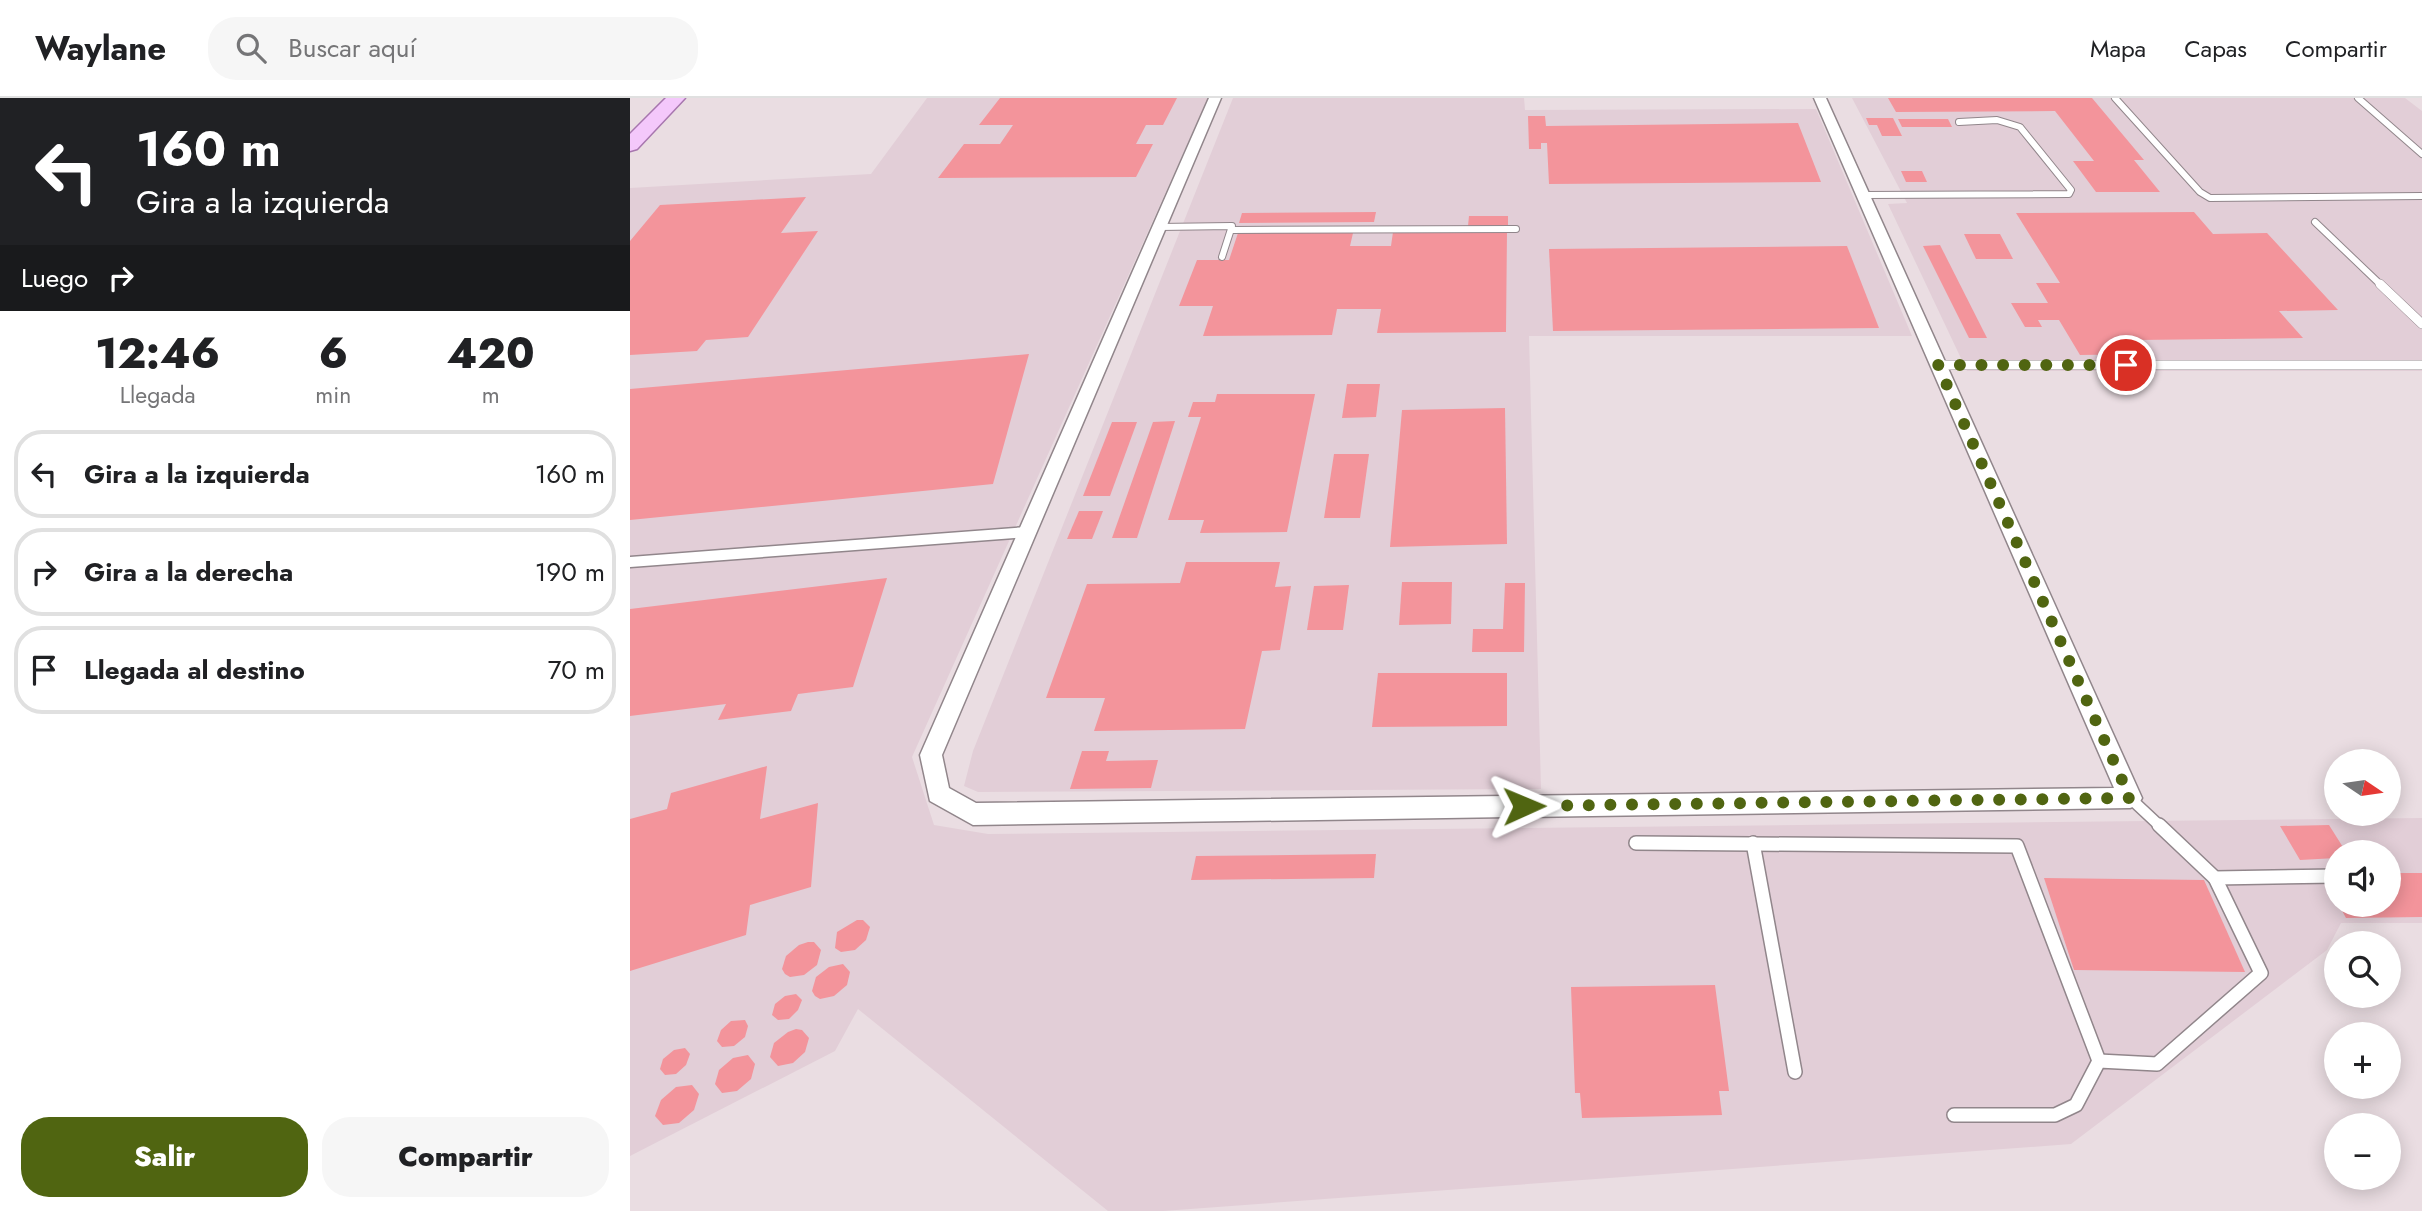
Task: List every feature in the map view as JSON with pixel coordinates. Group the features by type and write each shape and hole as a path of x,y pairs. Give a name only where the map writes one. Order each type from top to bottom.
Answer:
{"main road":[{"path":"630,145 676,98"}],"street":[{"path":"1215,98 931,755 938,794 973,814 2130,798 1820,98"}],"lane":[{"path":"2115,98 2200,192 2210,198 2422,196"},
{"path":"2358,98 2422,154"},
{"path":"1864,195 2069,194 2071,190 2020,127 1997,120 1959,122"},
{"path":"1378,217 1378,229"},
{"path":"2315,222 2422,324"},
{"path":"1159,227 1232,226 1222,257"},
{"path":"1231,230 1516,229"},
{"path":"1938,365 2422,365"},
{"path":"630,562 1027,532"},
{"path":"2099,1060 2157,1064 2260,974 2215,878 2130,798"},
{"path":"1636,843 2017,846 2099,1060 2076,1105 2055,1115 1954,1115"},
{"path":"1753,843 1795,1072"},
{"path":"2215,878 2324,876"}],"shaded area":[{"path":"927,98 1208,98 912,757 934,825 988,834 2324,819 2324,826 2401,826 2401,818 2422,818 2422,923 2341,923 2337,931 2324,931 2324,952 2071,1144 1163,1211 1108,1211 858,1009 835,1051 630,1156 630,188 871,174"},
{"path":"1233,98 1524,98 1525,110 1816,109 1912,336 1529,336 1541,789 978,792 964,786 973,751"},
{"path":"1852,98 2405,98 2422,111 2422,371 1967,371 1888,204 1907,203"}],"building":[{"path":"1000,98 1177,98 1163,125 1146,125 1136,144 1153,144 1136,177 938,178 964,144 1000,144 1013,125 979,125"},
{"path":"1888,98 2092,98 2144,160 2134,160 2160,192 2096,192 2073,161 2094,161 2055,111 1896,112"},
{"path":"1528,116 1545,116 1546,126 1798,123 1821,182 1549,184 1547,143 1541,143 1541,149 1529,149"},
{"path":"1866,118 1893,118 1902,136 1882,136 1877,125 1869,125"},
{"path":"1898,119 1948,119 1952,127 1902,127"},
{"path":"1901,171 1922,171 1927,182 1906,182"},
{"path":"806,197 781,233 818,231 748,337 706,340 697,351 630,355 630,241 660,205"},
{"path":"1376,212 1374,222 1239,223 1242,213"},
{"path":"2194,212 2213,234 2267,233 2338,310 2279,311 2303,338 2137,340 2146,354 2080,355 2059,320 2038,320 2042,327 2025,327 2011,303 2048,303 2036,283 2060,283 2016,213"},
{"path":"1469,216 1508,216 1508,226 1468,226"},
{"path":"1507,231 1506,332 1377,333 1381,309 1337,309 1332,335 1203,336 1213,306 1179,306 1197,260 1229,260 1238,233 1353,233 1350,246 1391,246 1393,232"},
{"path":"1964,234 2000,234 2013,259 1976,259"},
{"path":"1940,245 1987,338 1969,338 1923,246"},
{"path":"1847,246 1879,328 1553,331 1549,249"},
{"path":"1029,354 993,484 630,520 630,389"},
{"path":"1347,384 1380,384 1376,417 1342,418"},
{"path":"1217,394 1315,394 1287,532 1200,533 1204,520 1168,520 1201,417 1188,417 1193,402 1215,402"},
{"path":"1505,408 1507,544 1390,547 1402,410"},
{"path":"1175,421 1137,538 1112,538 1153,422"},
{"path":"1112,422 1137,422 1110,496 1083,496"},
{"path":"1334,454 1369,454 1360,518 1324,518"},
{"path":"1079,511 1103,511 1092,539 1067,539"},
{"path":"1186,562 1280,562 1275,587 1291,586 1280,650 1262,651 1245,729 1094,731 1105,698 1046,698 1087,584 1180,583"},
{"path":"887,578 853,687 798,694 791,711 718,720 726,704 630,716 630,609"},
{"path":"1402,582 1452,582 1451,624 1399,625"},
{"path":"1505,583 1525,583 1524,652 1472,652 1473,629 1503,629"},
{"path":"1349,585 1343,630 1307,630 1314,586"},
{"path":"1378,673 1507,673 1507,726 1372,727"},
{"path":"1082,751 1109,751 1106,761 1158,760 1151,788 1070,789"},
{"path":"767,766 760,819 818,803 811,887 750,905 746,935 630,971 630,819 667,809 671,793"},
{"path":"2280,826 2330,826 2338,840 2324,840 2324,859 2300,860"},
{"path":"1376,854 1374,878 1191,880 1196,856"},
{"path":"2401,873 2422,873 2422,917 2346,918 2401,917"},
{"path":"2044,878 2204,880 2245,972 2074,970"},
{"path":"857,920 863,920 870,927 866,940 855,950 841,952 835,948 837,932"},
{"path":"814,942 821,950 817,965 804,975 790,977 785,974 782,969 786,956 799,945"},
{"path":"843,964 850,972 847,985 834,996 820,999 815,996 812,991 816,977 829,967"},
{"path":"1715,985 1729,1091 1719,1091 1722,1115 1582,1118 1580,1093 1575,1093 1571,987"},
{"path":"796,994 802,1000 798,1010 789,1019 778,1020 772,1015 775,1004 785,996"},
{"path":"745,1020 748,1026 745,1037 734,1046 722,1047 717,1041 721,1030 731,1021"},
{"path":"796,1029 802,1030 809,1038 805,1052 793,1063 778,1066 770,1057 774,1043"},
{"path":"685,1048 690,1054 686,1065 676,1074 665,1075 660,1069 663,1059 674,1050"},
{"path":"748,1055 755,1064 751,1079 737,1091 722,1093 715,1084 719,1070 733,1058"},
{"path":"692,1085 699,1094 694,1110 679,1123 663,1125 655,1116 661,1100 676,1087"}],"route":[{"path":"1524,806 2130,798 1938,365 2126,365"}]}
